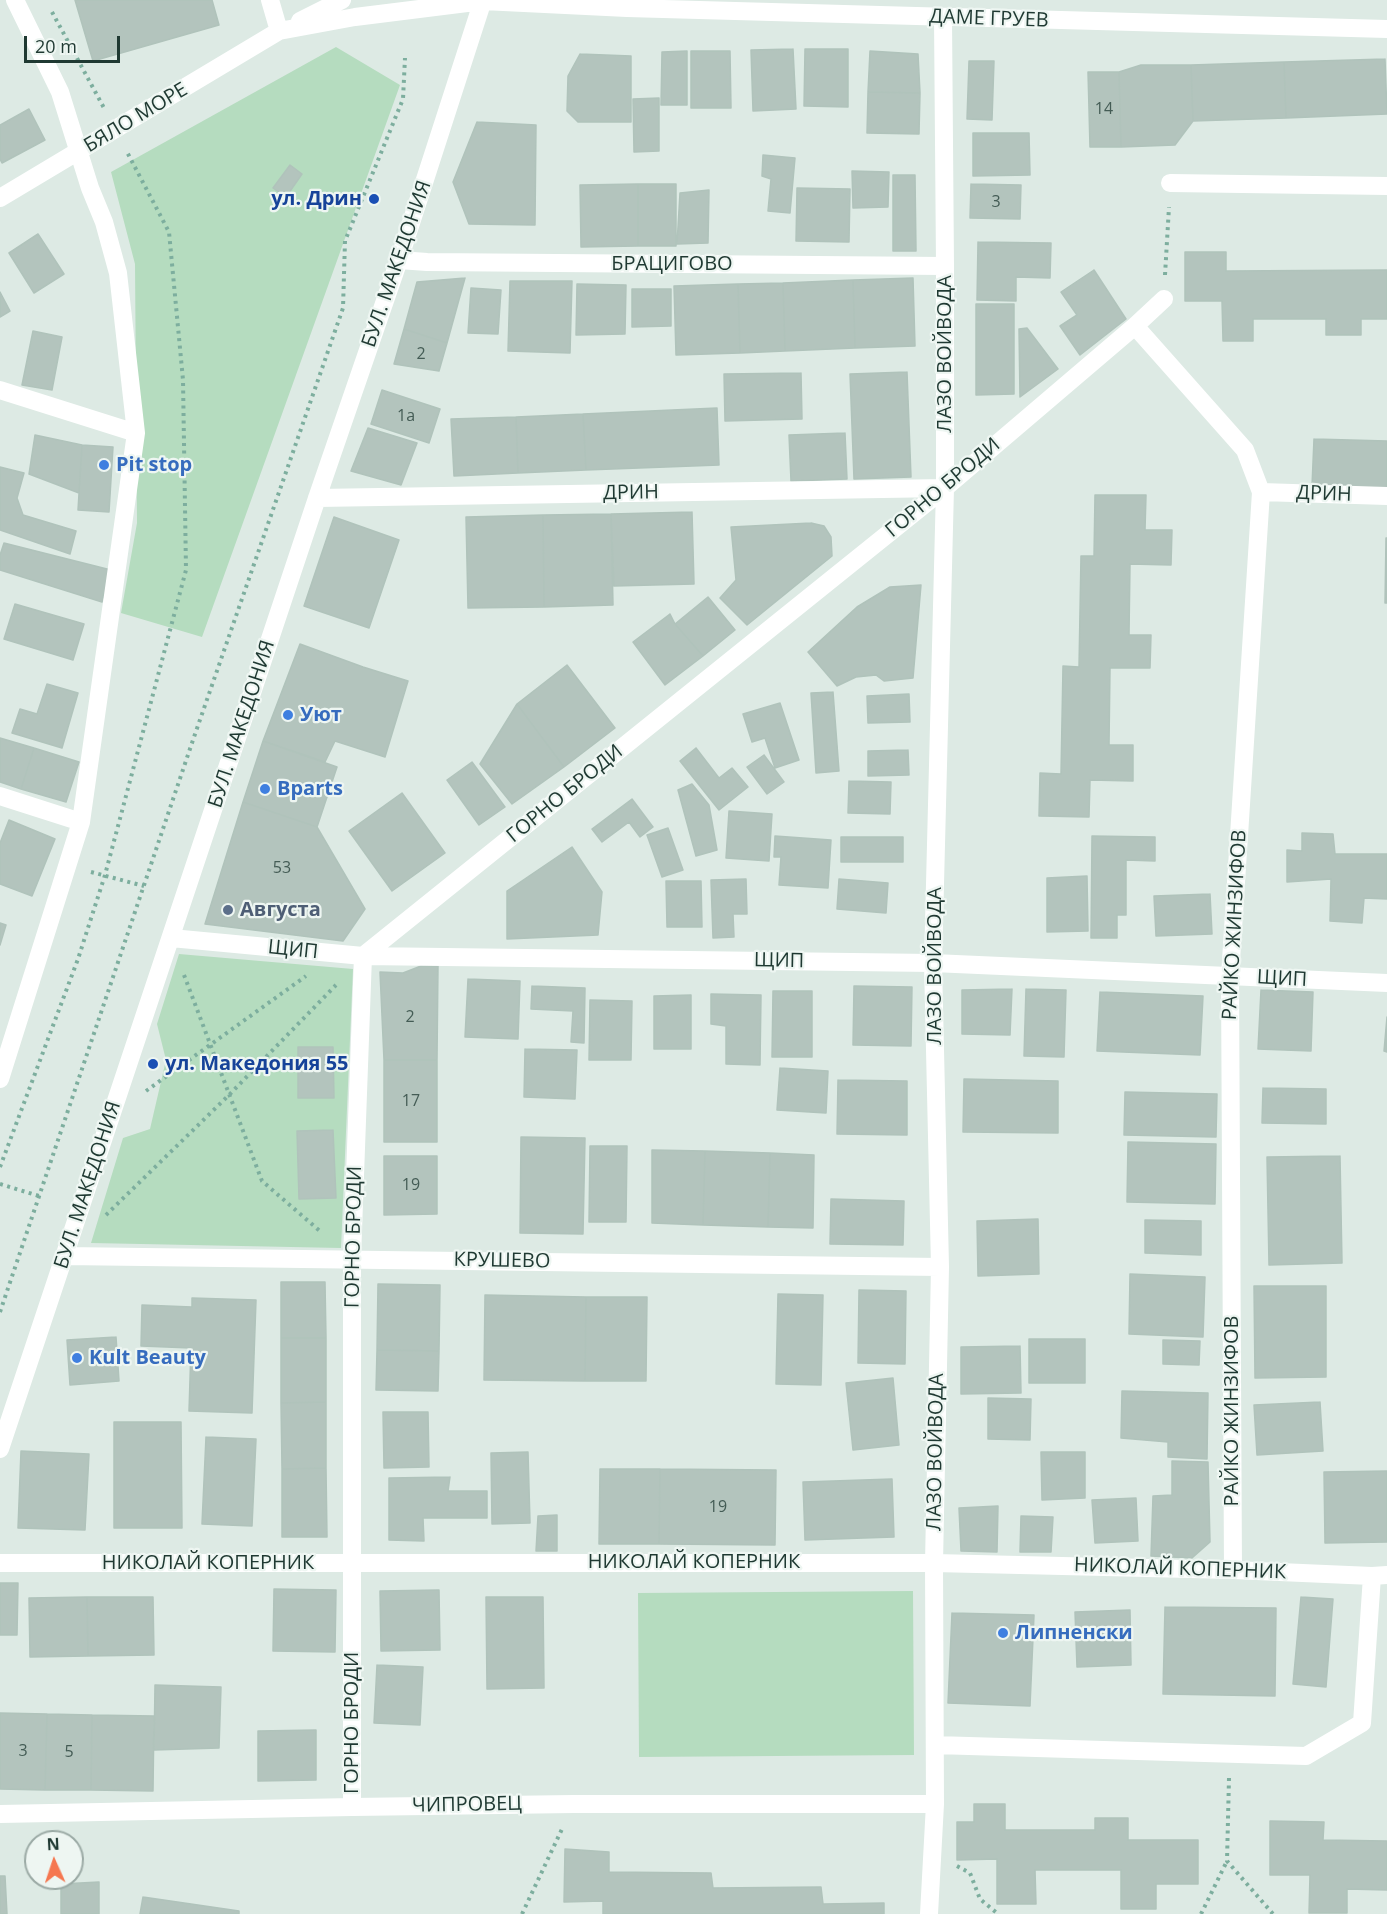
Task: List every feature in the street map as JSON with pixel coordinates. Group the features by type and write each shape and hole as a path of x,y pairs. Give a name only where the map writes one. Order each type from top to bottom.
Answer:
{"street":[{"path":"0,1078 81,822 136,433 118,273 104,222 78,152 60,92 15,0"},
{"path":"270,0 279,31 342,0"},
{"name":"БЯЛО МОРЕ","path":"0,198 279,31 355,17 483,1"},
{"name":"ДАМЕ ГРУЕВ","path":"483,1 621,4 943,18 1387,29"},
{"name":"БУЛ. МАКЕДОНИЯ","path":"0,1449 317,498 399,260 483,1"},
{"name":"ЛАЗО ВОЙВОДА","path":"929,1914 935,1804 934,1563 940,1267 933,963 945,488 943,18"},
{"path":"1170,183 1387,186"},
{"name":"БРАЦИГОВО","path":"399,260 945,266"},
{"name":"ГОРНО БРОДИ","path":"352,1807 352,1258 363,956 945,488 1136,326 1164,299"},
{"name":"РАЙКО ЖИНЗИФОВ","path":"1136,326 1245,450 1261,492 1230,976 1233,1570"},
{"path":"0,390 136,433"},
{"name":"ДРИН","path":"317,498 945,488"},
{"name":"ДРИН","path":"1261,492 1387,496"},
{"path":"0,796 81,822"},
{"name":"ЩИП","path":"171,938 363,956 933,963 1387,983"},
{"name":"КРУШЕВО","path":"64,1256 940,1267"},
{"name":"НИКОЛАЙ КОПЕРНИК","path":"0,1563 934,1563 1379,1576"},
{"path":"935,1745 1306,1756 1362,1723 1379,1576"},
{"name":"ЧИПРОВЕЦ","path":"0,1815 573,1804 935,1804"}],"path":[{"path":"50,8 116,129"},
{"path":"0,1312 342,308 345,241 403,99 405,58"},
{"path":"1164,299 1170,183"},
{"path":"67,865 144,886"},
{"path":"171,938 262,1181 352,1258"},
{"path":"111,1115 336,954"},
{"path":"105,1216 229,1095 363,956"},
{"path":"0,1184 39,1196"},
{"path":"1201,1914 1227,1861 1230,1753"},
{"path":"522,1914 573,1804"},
{"path":"932,1854 970,1873 980,1899 998,1914"},
{"path":"1227,1861 1273,1914"}],"green space":[{"path":"336,47 400,85 202,637 121,613 137,523 135,264 111,172"},
{"path":"179,954 353,969 341,1248 91,1243 123,1138 150,1129 166,1060 157,1024"},
{"path":"913,1591 914,1755 639,1757 638,1593"}],"building":[{"path":"75,0 212,0 219,25 93,61"},
{"path":"793,49 796,109 753,111 751,50"},
{"path":"805,49 848,49 848,107 804,106"},
{"path":"687,51 687,105 661,105 662,52"},
{"path":"691,51 730,51 731,108 691,108"},
{"path":"870,51 918,54 920,93 868,92"},
{"path":"580,54 631,56 631,122 578,122 567,111 568,76"},
{"path":"1385,59 1387,114 1286,118 1284,62"},
{"path":"969,61 994,61 992,120 967,119"},
{"path":"1284,62 1286,118 1193,121 1191,65"},
{"path":"1141,65 1191,65 1193,121 1175,145 1121,147 1119,72"},
{"path":"1088,72 1119,72 1121,147 1090,147"},
{"path":"868,92 920,93 919,134 867,133"},
{"path":"659,98 659,151 634,152 633,99"},
{"path":"29,109 45,140 2,163 0,125"},
{"path":"477,122 536,125 535,225 469,224 453,182"},
{"path":"973,133 1029,133 1030,175 973,176"},
{"path":"763,155 795,158 790,213 768,211 771,179 762,176"},
{"path":"290,165 302,174 286,197 273,188"},
{"path":"852,171 889,172 888,207 853,208"},
{"path":"893,175 915,175 916,251 893,251"},
{"path":"638,184 676,184 676,246 638,246"},
{"path":"638,184 638,246 581,247 580,185"},
{"path":"971,184 1021,185 1020,219 970,218"},
{"path":"797,188 850,189 849,242 796,241"},
{"path":"709,190 708,243 677,244 680,193"},
{"path":"38,234 64,274 34,293 9,253"},
{"path":"978,242 1051,243 1050,278 1016,277 1016,301 977,300"},
{"path":"1185,252 1226,252 1226,271 1387,270 1387,319 1361,319 1361,335 1326,335 1326,319 1253,319 1253,341 1223,341 1222,301 1185,301"},
{"path":"1094,270 1126,319 1080,355 1060,326 1077,315 1061,292"},
{"path":"465,278 447,343 404,329 417,282"},
{"path":"913,278 915,346 855,348 853,280"},
{"path":"853,280 855,348 785,351 783,283"},
{"path":"510,281 572,281 570,353 508,351"},
{"path":"783,283 785,351 740,353 738,284"},
{"path":"577,284 626,285 625,334 576,335"},
{"path":"738,284 740,353 676,355 674,286"},
{"path":"471,288 501,290 498,334 468,333"},
{"path":"632,289 671,289 671,326 632,327"},
{"path":"0,292 10,311 0,317"},
{"path":"976,304 1014,304 1014,394 976,395"},
{"path":"1027,328 1058,369 1020,397 1019,329"},
{"path":"404,329 447,343 439,371 394,364"},
{"path":"33,331 62,337 52,390 22,385"},
{"path":"907,372 911,477 854,479 850,374"},
{"path":"801,373 802,419 725,421 724,374"},
{"path":"382,390 440,409 429,443 371,424"},
{"path":"717,408 719,465 586,470 583,414"},
{"path":"583,414 586,470 518,473 516,417"},
{"path":"516,417 518,473 454,476 451,419"},
{"path":"368,428 417,443 401,485 351,471"},
{"path":"845,433 847,479 791,481 789,435"},
{"path":"35,435 82,445 79,493 29,474"},
{"path":"1314,439 1387,441 1387,488 1312,486"},
{"path":"82,445 113,447 109,512 78,510"},
{"path":"0,467 24,473 17,498 23,515 76,531 70,554 0,530"},
{"path":"1095,495 1146,495 1145,530 1172,530 1171,565 1130,564 1129,635 1151,635 1150,668 1110,668 1109,745 1133,745 1133,781 1090,780 1089,817 1039,816 1040,773 1061,774 1063,666 1079,667 1081,556 1094,556"},
{"path":"692,512 694,584 614,586 611,514"},
{"path":"611,514 613,605 544,607 543,515"},
{"path":"543,515 544,607 468,608 466,517"},
{"path":"334,517 399,540 369,628 304,606"},
{"path":"811,523 824,526 831,537 832,556 747,625 720,598 736,580 731,527"},
{"path":"1386,538 1387,603 1385,603"},
{"path":"4,543 111,570 102,602 0,570 0,555"},
{"path":"921,585 913,678 884,681 876,675 856,677 837,686 808,652 857,607 890,587"},
{"path":"708,597 735,630 703,656 675,624"},
{"path":"15,604 84,624 73,660 4,639"},
{"path":"670,614 675,624 703,656 665,685 633,642"},
{"path":"300,644 408,681 385,757 335,741 325,762 263,741"},
{"path":"567,665 615,728 564,767 517,704"},
{"path":"47,684 78,693 62,748 12,733 20,709 37,714"},
{"path":"833,692 839,771 816,773 811,693"},
{"path":"909,694 910,722 868,723 867,696"},
{"path":"780,703 799,760 775,768 765,738 752,742 743,714"},
{"path":"517,704 564,767 512,804 480,764"},
{"path":"0,738 34,748 21,789 0,782"},
{"path":"263,741 337,767 317,827 243,802"},
{"path":"34,748 79,762 66,802 21,789"},
{"path":"696,748 719,778 732,768 748,787 719,810 680,761"},
{"path":"908,750 909,775 868,776 868,751"},
{"path":"764,755 784,782 767,794 747,767"},
{"path":"472,762 505,807 479,825 447,780"},
{"path":"849,781 891,782 890,814 848,813"},
{"path":"692,784 709,805 717,850 696,856 678,790"},
{"path":"402,793 445,853 392,891 349,831"},
{"path":"632,799 653,827 640,837 629,822 602,842 592,829"},
{"path":"243,802 317,827 365,909 343,941 205,924"},
{"path":"729,811 772,814 769,861 726,858"},
{"path":"9,820 55,839 32,896 0,884 0,843"},
{"path":"668,828 683,870 662,877 647,835"},
{"path":"1302,833 1333,834 1335,854 1387,854 1387,899 1364,898 1362,923 1330,921 1331,879 1287,882 1287,850 1302,851"},
{"path":"775,836 831,840 828,888 779,885 781,857 774,857"},
{"path":"1092,836 1155,837 1155,861 1126,860 1126,915 1117,915 1117,938 1091,938"},
{"path":"841,837 903,837 903,862 841,862"},
{"path":"572,847 602,892 598,935 507,939 507,891"},
{"path":"1087,876 1088,931 1047,932 1047,878"},
{"path":"746,879 747,914 733,914 734,937 713,938 711,880"},
{"path":"839,879 888,883 886,913 837,909"},
{"path":"666,881 701,881 702,927 667,927"},
{"path":"1210,894 1212,934 1156,936 1154,896"},
{"path":"0,923 6,925 0,945"},
{"path":"421,966 438,966 437,1060 384,1060 380,972 403,973"},
{"path":"468,979 520,981 518,1039 465,1037"},
{"path":"532,986 585,988 584,1043 571,1042 573,1011 531,1009"},
{"path":"854,986 912,987 911,1046 853,1045"},
{"path":"1012,989 1010,1035 962,1034 962,990"},
{"path":"1026,989 1066,990 1064,1057 1024,1056"},
{"path":"1261,990 1313,992 1311,1051 1258,1049"},
{"path":"773,991 812,991 812,1057 772,1057"},
{"path":"1100,992 1203,996 1200,1055 1097,1051"},
{"path":"711,994 761,995 760,1065 726,1064 726,1026 711,1024"},
{"path":"691,995 691,1049 654,1049 654,996"},
{"path":"590,1000 632,1001 631,1060 589,1060"},
{"path":"1387,1017 1387,1052 1384,1051"},
{"path":"298,1047 333,1047 334,1098 298,1098"},
{"path":"525,1049 577,1050 575,1099 524,1097"},
{"path":"384,1060 437,1060 437,1142 384,1142"},
{"path":"780,1068 828,1071 826,1113 777,1110"},
{"path":"964,1079 1058,1081 1058,1133 963,1132"},
{"path":"838,1080 907,1081 907,1135 837,1134"},
{"path":"1263,1088 1326,1089 1326,1124 1262,1123"},
{"path":"1125,1092 1217,1094 1216,1137 1124,1135"},
{"path":"333,1130 336,1198 299,1199 297,1131"},
{"path":"521,1137 585,1138 583,1234 520,1233"},
{"path":"1128,1142 1216,1144 1215,1204 1127,1202"},
{"path":"590,1146 627,1146 626,1222 589,1222"},
{"path":"652,1150 705,1151 703,1225 652,1223"},
{"path":"705,1151 770,1153 768,1227 703,1225"},
{"path":"770,1153 814,1155 813,1228 768,1227"},
{"path":"384,1156 437,1156 437,1214 384,1215"},
{"path":"1340,1156 1342,1263 1269,1265 1267,1157"},
{"path":"831,1199 904,1201 903,1245 830,1244"},
{"path":"1038,1219 1039,1274 978,1276 977,1221"},
{"path":"1145,1220 1201,1221 1201,1255 1145,1253"},
{"path":"1130,1274 1205,1277 1203,1337 1129,1334"},
{"path":"281,1282 325,1282 326,1338 281,1338"},
{"path":"378,1284 440,1285 439,1351 377,1350"},
{"path":"1254,1286 1326,1286 1326,1377 1255,1378"},
{"path":"859,1290 906,1291 905,1364 858,1363"},
{"path":"778,1294 823,1295 821,1385 776,1384"},
{"path":"485,1295 586,1297 585,1381 484,1380"},
{"path":"586,1297 647,1297 646,1381 585,1381"},
{"path":"192,1298 256,1300 252,1413 189,1411 191,1348 141,1346 142,1305 192,1307"},
{"path":"116,1337 119,1381 70,1385 67,1340"},
{"path":"281,1338 326,1338 326,1402 281,1403"},
{"path":"1029,1339 1085,1339 1085,1383 1029,1383"},
{"path":"1163,1340 1200,1341 1199,1365 1163,1364"},
{"path":"1020,1346 1021,1393 961,1394 961,1347"},
{"path":"377,1350 439,1351 438,1391 376,1390"},
{"path":"893,1378 899,1445 853,1450 846,1383"},
{"path":"1122,1391 1208,1393 1207,1459 1168,1457 1168,1442 1121,1438"},
{"path":"988,1398 1031,1399 1030,1440 988,1439"},
{"path":"326,1402 326,1468 282,1469 281,1403"},
{"path":"1320,1402 1323,1451 1257,1455 1254,1405"},
{"path":"383,1412 428,1412 429,1467 384,1468"},
{"path":"114,1422 181,1422 182,1528 114,1528"},
{"path":"206,1437 256,1439 252,1526 202,1524"},
{"path":"21,1451 89,1454 85,1530 18,1528"},
{"path":"528,1452 530,1523 492,1524 491,1453"},
{"path":"1041,1452 1085,1452 1085,1498 1042,1500"},
{"path":"1172,1461 1208,1462 1210,1542 1192,1558 1151,1556 1153,1496 1172,1495"},
{"path":"326,1468 327,1537 282,1537 282,1469"},
{"path":"600,1469 660,1469 659,1544 599,1544"},
{"path":"660,1469 776,1470 775,1545 659,1544"},
{"path":"1387,1471 1387,1542 1325,1543 1324,1472"},
{"path":"450,1477 448,1491 487,1491 487,1518 423,1518 424,1541 389,1540 389,1478"},
{"path":"892,1479 894,1537 805,1540 803,1482"},
{"path":"1136,1498 1138,1541 1095,1543 1092,1500"},
{"path":"998,1506 997,1552 961,1551 959,1508"},
{"path":"557,1515 557,1551 536,1551 538,1516"},
{"path":"1021,1516 1053,1517 1051,1552 1020,1552"},
{"path":"0,1583 18,1583 17,1635 0,1635"},
{"path":"274,1589 336,1590 335,1652 273,1651"},
{"path":"439,1590 440,1650 381,1651 380,1591"},
{"path":"87,1597 153,1597 154,1655 88,1656"},
{"path":"87,1597 88,1656 30,1657 29,1598"},
{"path":"486,1597 543,1597 544,1688 487,1689"},
{"path":"1301,1597 1333,1599 1326,1687 1293,1684"},
{"path":"1165,1607 1276,1608 1275,1696 1163,1694"},
{"path":"1130,1610 1131,1665 1077,1667 1075,1612"},
{"path":"952,1613 1034,1615 1030,1706 948,1703"},
{"path":"377,1665 423,1667 420,1725 374,1723"},
{"path":"155,1685 221,1687 219,1748 154,1750"},
{"path":"0,1713 47,1714 45,1790 0,1789"},
{"path":"47,1714 92,1715 91,1790 45,1790"},
{"path":"92,1715 154,1716 153,1791 91,1790"},
{"path":"316,1730 316,1780 258,1781 258,1731"},
{"path":"974,1804 1005,1804 1005,1830 1095,1830 1095,1818 1128,1818 1128,1840 1198,1840 1198,1884 1156,1884 1156,1909 1121,1909 1121,1870 1035,1870 1036,1904 997,1904 997,1859 957,1860 957,1822 974,1822"},
{"path":"1270,1821 1324,1822 1323,1840 1387,1841 1387,1890 1347,1889 1347,1913 1309,1913 1310,1875 1270,1875"},
{"path":"565,1849 609,1852 609,1872 711,1873 713,1888 821,1887 823,1904 884,1903 884,1914 603,1914 603,1901 564,1902"},
{"path":"0,1876 5,1876 7,1914 0,1914"},
{"path":"99,1882 99,1914 61,1914 61,1890 84,1890 84,1883"},
{"path":"143,1897 239,1911 239,1914 140,1914"}],"place":[{"name":"ул. Дрин","path":"374,199"},
{"name":"Pit stop","path":"104,465"},
{"name":"Уют","path":"288,715"},
{"name":"Bparts","path":"265,789"},
{"name":"Августа","path":"228,910"},
{"name":"ул. Македония 55","path":"153,1064"},
{"name":"Kult Beauty","path":"77,1358"},
{"name":"Липненски","path":"1003,1633"}]}
